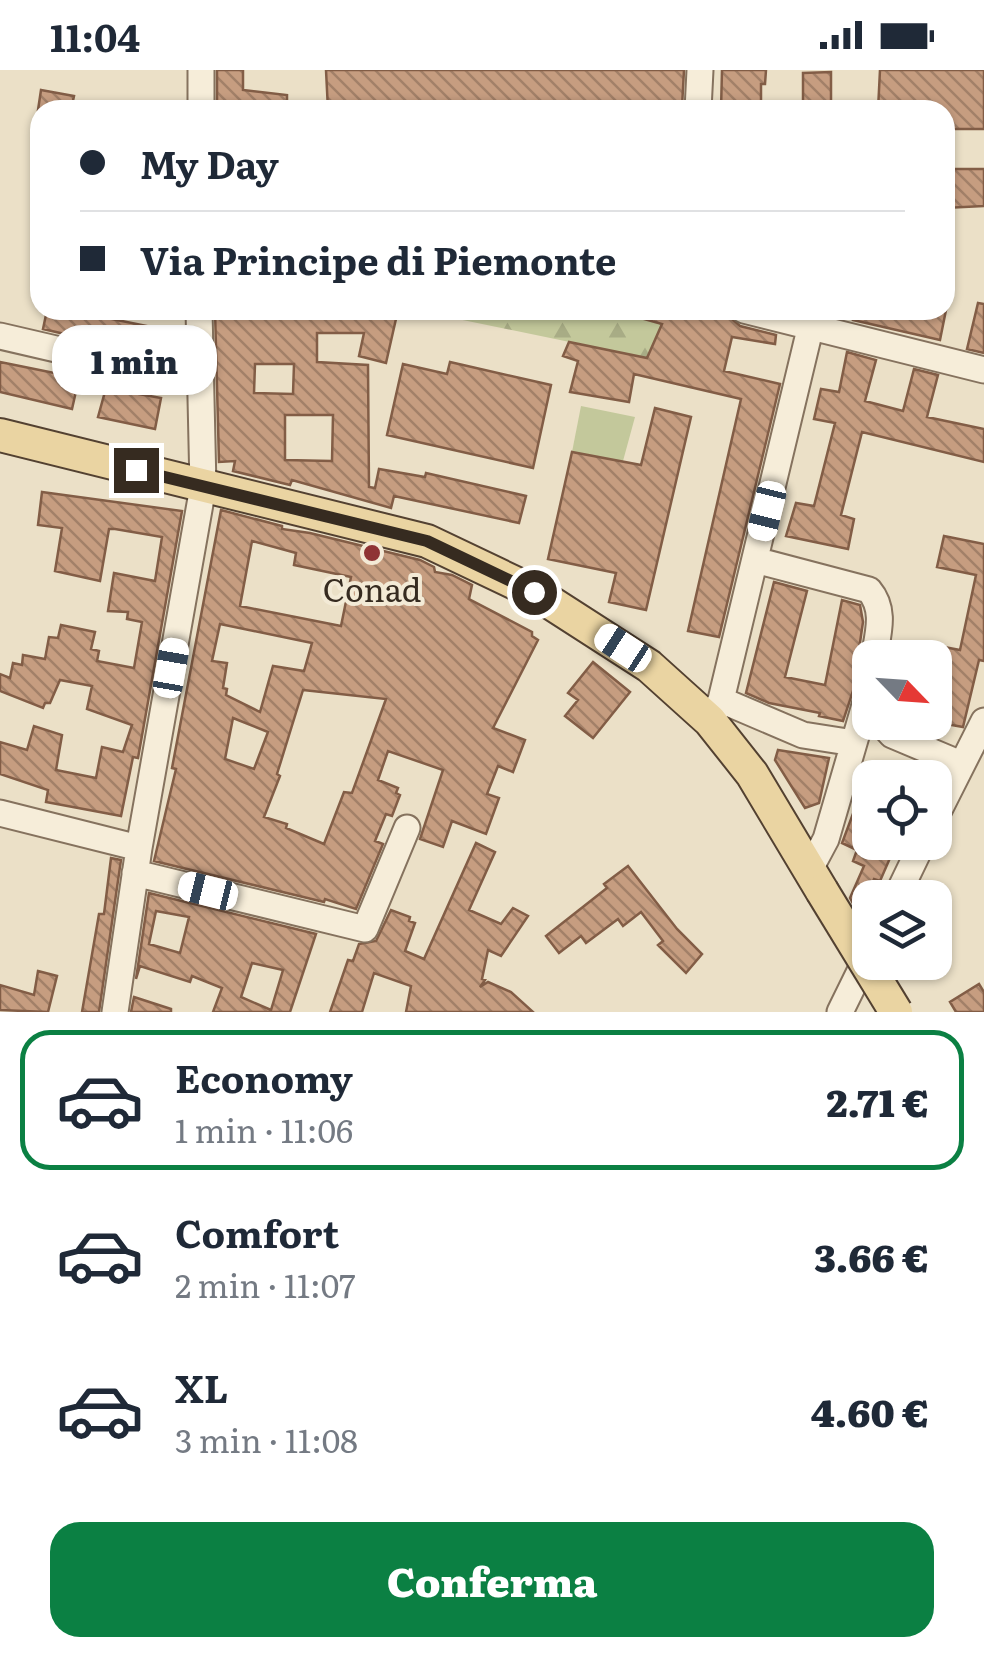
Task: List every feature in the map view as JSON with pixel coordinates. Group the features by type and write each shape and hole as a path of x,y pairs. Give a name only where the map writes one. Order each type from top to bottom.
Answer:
{"main road":[{"path":"0,435 427,541 558,606 716,711 896,1012"}],"street":[{"path":"200,100 201,70"},
{"path":"698,100 700,70"},
{"path":"114,1012 203,487 199,320"},
{"path":"786,320 984,370"},
{"path":"812,326 716,711 802,735 854,743"},
{"path":"0,336 198,382"},
{"path":"755,560 869,590 881,614 877,640"},
{"path":"952,783 984,721"},
{"path":"816,880 855,740"},
{"path":"904,740 961,764"},
{"path":"0,813 137,860 366,929 408,828"},
{"path":"840,1012 856,980"}],"green space":[{"path":"463,320 664,320 647,358"},
{"path":"581,406 635,417 623,461 572,452"}],"building":[{"path":"217,70 243,70 243,90 287,95 287,100 217,100"},
{"path":"326,70 684,70 682,100 328,100"},
{"path":"722,70 766,70 761,100 721,100"},
{"path":"880,70 984,70 984,129 955,129 955,100 878,100"},
{"path":"831,72 831,100 803,100 803,73"},
{"path":"41,90 74,96 73,100 40,100"},
{"path":"955,169 984,169 984,206 955,207"},
{"path":"978,303 984,304 984,353 967,349"},
{"path":"45,320 117,320 171,331 165,357 43,329"},
{"path":"215,320 396,320 386,363 359,356 364,333 317,333 317,362 368,365 369,487 375,488 379,469 425,477 426,473 526,496 519,523 394,496 391,508 292,480 290,485 233,471 235,461 219,462","holes":["255,364 294,364 293,394 254,393","285,415 333,415 332,461 285,460"]},
{"path":"648,320 733,320 740,326 776,335 775,344 732,337 724,371 780,384 719,637 688,631 741,399 634,374 629,402 570,392 578,361 563,356 569,342 647,358 662,324"},
{"path":"853,320 944,320 940,340"},
{"path":"847,352 876,360 865,401 903,411 914,369 938,375 927,417 984,429 984,462 862,432 841,515 854,519 848,549 786,536 796,503 814,506 835,423 814,419 821,389 839,392"},
{"path":"0,362 79,378 72,409 0,392"},
{"path":"450,362 551,385 533,468 387,435 403,364 447,374"},
{"path":"106,388 161,398 155,429 98,417"},
{"path":"655,408 691,417 646,610 609,602 616,573 548,559 572,452 641,465"},
{"path":"42,492 182,511 138,758 133,757 121,816 46,802 48,790 0,774 0,742 27,750 34,726 62,735 56,770 96,778 102,747 123,752 132,725 87,709 92,686 60,680 50,703 43,708 0,691 0,674 10,678 13,663 22,665 23,655 45,659 49,637 58,638 61,625 95,632 91,649 99,651 97,661 134,668 142,622 127,619 128,612 108,611 114,573 155,581 162,537 109,529 100,581 55,571 62,528 38,525"},
{"path":"221,510 282,529 420,560 434,567 435,572 472,585 469,599 532,632 538,640 493,728 525,740 513,772 498,766 487,794 499,798 486,834 452,821 443,847 420,839 443,770 388,751 378,780 398,788 396,793 400,795 392,816 386,814 375,841 383,844 356,909 154,861 176,769 172,768","holes":["252,541 296,553 294,565 351,577 341,626 240,606","220,624 312,643 304,671 273,666 260,712 226,695 227,689 223,688 227,663 212,661","303,690 386,699 352,793 344,792 324,844 286,828 287,824 264,817 280,776 277,774","233,718 268,732 254,769 225,759"]},
{"path":"944,536 984,544 984,661 979,660 963,727 952,725 952,648 960,650 976,575 937,567"},
{"path":"774,582 807,591 785,677 825,685 842,600 860,605 863,622 860,640 852,640 852,694 843,721 769,703 746,693"},
{"path":"593,662 630,692 593,738 565,716 578,700 568,693"},
{"path":"778,750 829,758 819,803 805,808 775,760"},
{"path":"852,816 852,848 842,843"},
{"path":"476,843 495,852 469,910 501,924 513,908 528,916 501,956 488,950 482,979 485,980 480,987 488,982 511,992 533,1012 406,1012 411,986 374,973 362,1012 330,1012 348,960 353,961 359,944 376,941 391,910 415,923 405,951 424,959"},
{"path":"111,858 121,860 99,1012 82,1012 99,914 104,914"},
{"path":"889,860 880,880 858,880 864,866 853,861"},
{"path":"628,866 677,929 702,954 686,973 658,945 663,941 641,912 623,926 618,919 586,943 581,936 559,953 546,936 607,888 604,884"},
{"path":"149,893 316,934 290,1012 213,1012 222,988 192,976 190,982 140,966 136,979","holes":["156,911 189,917 180,953 149,944","252,963 283,970 271,1010 241,997"]},
{"path":"38,971 57,976 48,1012 0,1010 0,985 34,995"},
{"path":"979,984 984,992 984,1012 956,1012 950,1002"},
{"path":"134,997 171,1009 171,1012 131,1012"}],"place":[{"name":"Conad","path":"372,553"}],"route":[{"path":"136,470 427,541 534,592"}]}
